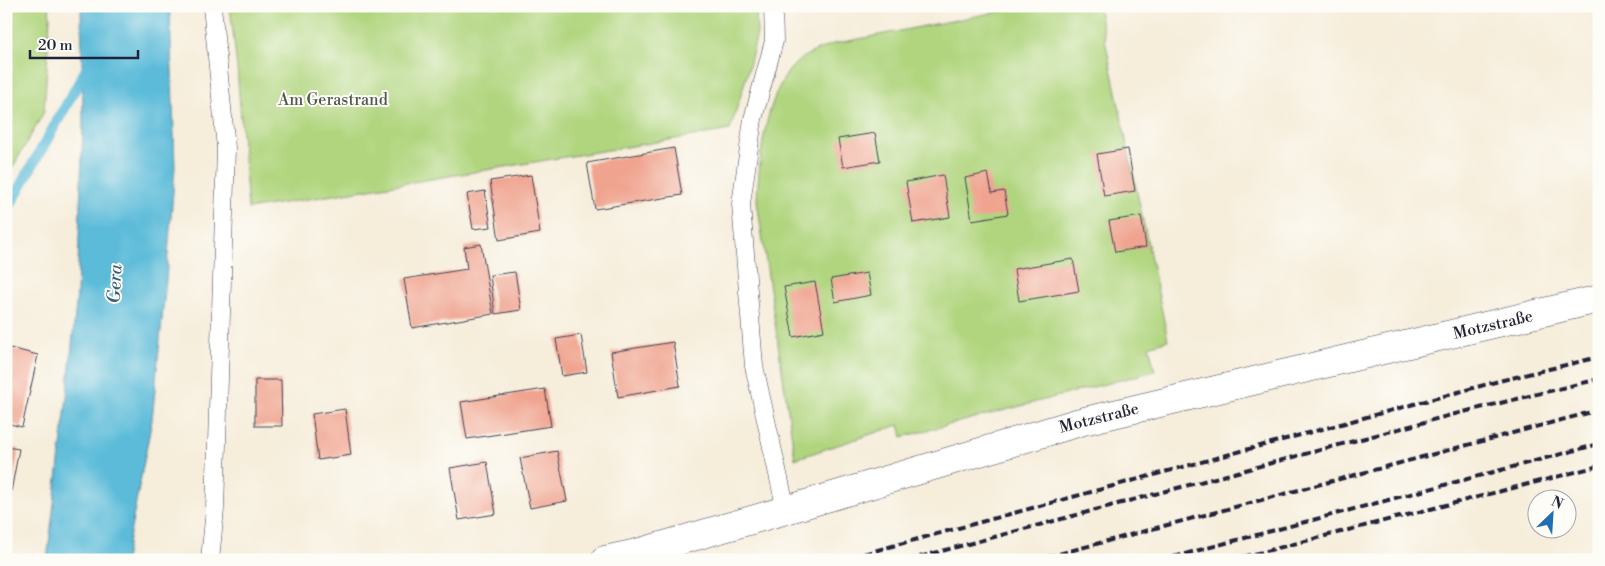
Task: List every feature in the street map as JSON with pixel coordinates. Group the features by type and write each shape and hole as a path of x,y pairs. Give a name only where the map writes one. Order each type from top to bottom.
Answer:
{"street":[{"name":"Motzstraße","path":"605,560 637,553 786,510 1080,422 1599,300"}],"lane":[{"path":"210,560 214,509 226,148 212,6"},
{"path":"773,6 774,41 753,119 741,204 754,366 786,510"}],"green space":[{"path":"6,6 49,6 50,18 44,112 6,179"},
{"name":"Am Gerastrand","path":"230,6 756,6 757,33 747,75 730,130 248,209"},
{"path":"1027,6 1098,6 1168,340 1149,346 1155,371 902,437 899,425 795,459 757,201 762,146 771,107 778,89 798,61 810,53 833,44"}],"water":[{"name":"Gera","path":"81,6 170,6 175,167 166,280 152,420 125,560 47,560 67,397 77,293 83,125"}],"building":[{"path":"875,133 880,161 843,167 838,139"},
{"path":"674,148 682,195 595,209 587,163"},
{"path":"1128,149 1135,191 1104,196 1097,154"},
{"path":"988,173 992,193 1004,191 1008,214 972,220 965,178"},
{"path":"531,175 540,233 499,240 490,181"},
{"path":"943,175 950,217 913,223 906,182"},
{"path":"485,191 491,227 473,229 467,194"},
{"path":"1141,216 1146,247 1115,252 1109,221"},
{"path":"481,244 493,314 412,328 404,279 467,269 464,247"},
{"path":"1073,259 1079,291 1019,301 1014,269"},
{"path":"515,272 521,310 495,314 490,275"},
{"path":"867,273 871,295 835,302 831,279"},
{"path":"815,282 824,331 793,337 784,287"},
{"path":"581,335 587,372 562,376 556,339"},
{"path":"673,342 680,386 618,397 611,352"},
{"path":"6,347 38,355 22,427 6,423"},
{"path":"255,380 281,380 282,426 255,426"},
{"path":"545,389 551,426 467,439 461,402"},
{"path":"345,409 351,455 318,460 312,414"},
{"path":"6,447 19,449 7,513 6,513"},
{"path":"557,451 567,501 530,508 520,458"},
{"path":"487,462 496,514 459,520 450,468"}],"waterway":[{"path":"6,212 90,63"}],"railway":[{"path":"841,560 1499,381 1599,357"},
{"path":"908,560 1451,415 1599,379"},
{"path":"1036,560 1599,410"},
{"path":"1162,560 1599,444"},
{"path":"1231,560 1599,466"}]}
